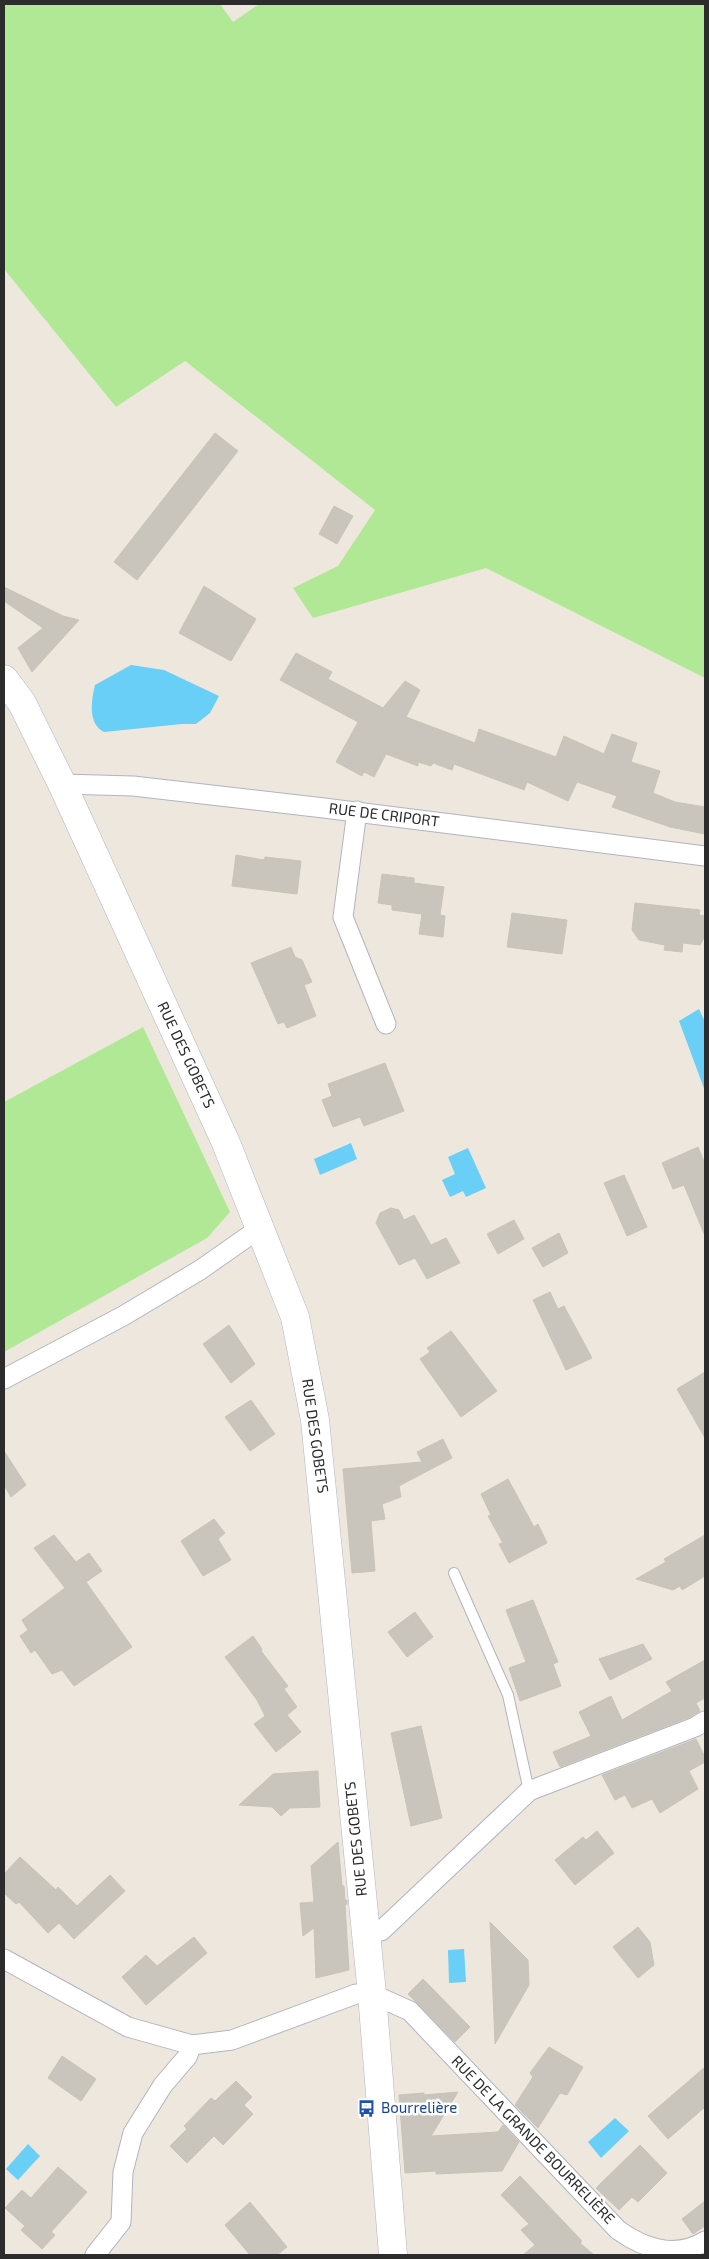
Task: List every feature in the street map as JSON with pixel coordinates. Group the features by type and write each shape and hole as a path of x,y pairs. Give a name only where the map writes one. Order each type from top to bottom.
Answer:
{"main road":[{"name":"RUE DES GOBETS","path":"4,679 22,703 62,784 226,1143 295,1317 316,1420 372,1994 393,2255"}],"street":[{"name":"RUE DE CRIPORT","path":"62,784 133,786 357,811 705,856"},
{"path":"357,811 343,916 386,1024"},
{"path":"4,1379 123,1316 200,1270 260,1228"},
{"path":"366,1934 380,1931 529,1791 631,1753 695,1727 705,1721"},
{"path":"4,1958 128,2026 192,2044 232,2040 356,1994 372,1994"},
{"name":"RUE DE LA GRANDE BOURRELIÈRE","path":"372,1994 410,2011 618,2230 640,2246 664,2254 694,2250 705,2241"},
{"path":"95,2255 121,2222 123,2172 133,2133 163,2085 187,2057 192,2044"}],"lane":[{"path":"454,1573 508,1695 529,1791"}],"green space":[{"path":"4,4 220,4 233,22 259,4 705,4 705,678 486,568 313,618 293,588 338,566 375,510 185,361 116,407 4,269"},
{"path":"143,1027 230,1212 207,1238 4,1352 4,1102"}],"water":[{"path":"131,665 164,670 219,696 210,713 196,724 104,732 95,724 93,718 92,698 95,685"},
{"path":"699,1009 705,1022 705,1091 679,1021"},
{"path":"351,1143 357,1159 320,1175 314,1159"},
{"path":"468,1148 486,1188 466,1197 463,1191 450,1197 442,1180 455,1174 448,1157"},
{"path":"464,1949 466,1982 449,1983 448,1950"},
{"path":"615,2118 629,2131 601,2158 588,2142"},
{"path":"28,2144 40,2156 18,2180 6,2169"}],"building":[{"path":"215,433 238,451 137,580 114,562"},
{"path":"334,506 353,516 337,544 319,534"},
{"path":"204,586 256,619 231,661 179,633"},
{"path":"4,587 63,616 79,620 32,672 18,648 43,628 4,601"},
{"path":"296,653 332,672 328,679 383,708 405,681 420,690 406,717 475,743 479,729 556,757 564,736 604,754 612,734 637,743 631,762 660,771 653,793 675,802 705,807 705,834 670,827 612,807 617,796 577,782 568,801 527,782 524,790 454,764 452,770 433,763 431,766 418,762 418,766 386,754 374,777 364,772 362,776 336,762 358,722 280,680"},
{"path":"236,855 264,860 265,857 301,861 297,894 232,886"},
{"path":"382,874 414,878 414,883 444,887 440,915 445,916 443,937 419,934 422,914 392,910 392,905 378,903"},
{"path":"635,903 700,910 699,915 705,916 705,936 700,945 683,943 682,952 664,950 665,945 639,940 632,930"},
{"path":"512,913 567,920 562,954 507,947"},
{"path":"291,947 295,957 302,960 312,982 304,985 316,1016 287,1028 284,1022 278,1024 251,963"},
{"path":"385,1063 404,1111 364,1126 360,1117 333,1127 322,1100 332,1096 328,1084"},
{"path":"698,1147 705,1164 705,1236 684,1185 673,1189 662,1163"},
{"path":"624,1175 647,1227 627,1236 604,1183"},
{"path":"391,1208 399,1210 404,1220 414,1215 431,1245 446,1238 460,1263 427,1279 415,1258 399,1265 376,1223 380,1213"},
{"path":"514,1220 524,1239 498,1254 487,1234"},
{"path":"559,1233 568,1253 543,1267 532,1248"},
{"path":"550,1292 558,1309 564,1306 592,1358 566,1370 533,1300"},
{"path":"229,1325 255,1364 231,1383 203,1344"},
{"path":"451,1331 497,1391 461,1417 420,1359 430,1352 427,1348"},
{"path":"705,1372 705,1438 677,1389"},
{"path":"251,1400 275,1434 250,1451 225,1417"},
{"path":"443,1439 452,1458 399,1486 401,1497 382,1504 385,1519 371,1521 375,1571 352,1573 343,1469 422,1462 417,1452"},
{"path":"4,1451 26,1485 11,1497 4,1485"},
{"path":"508,1479 534,1527 538,1524 547,1543 509,1563 499,1544 503,1543 488,1516 491,1515 481,1494"},
{"path":"214,1519 225,1533 218,1539 231,1560 203,1576 181,1541"},
{"path":"54,1535 76,1562 89,1553 102,1571 86,1582 132,1647 74,1686 62,1670 52,1674 35,1650 31,1653 20,1636 28,1630 22,1620 65,1588 34,1548"},
{"path":"705,1535 705,1576 682,1590 680,1586 673,1590 636,1579 666,1562 664,1559"},
{"path":"533,1600 558,1662 553,1664 561,1686 520,1701 509,1668 526,1662 506,1610"},
{"path":"415,1612 433,1637 407,1657 388,1632"},
{"path":"253,1636 262,1649 261,1651 288,1686 284,1689 297,1707 287,1715 301,1732 276,1752 254,1724 265,1716 257,1700 225,1657"},
{"path":"643,1644 652,1659 610,1680 599,1659"},
{"path":"705,1660 705,1698 696,1703 700,1711 690,1717 560,1767 553,1752 591,1736 579,1712 611,1696 622,1720 672,1691 666,1682"},
{"path":"421,1726 442,1818 411,1826 391,1733"},
{"path":"696,1739 705,1757 705,1762 689,1771 698,1789 660,1813 652,1799 632,1808 625,1795 615,1800 602,1775"},
{"path":"318,1771 320,1807 290,1808 281,1816 272,1807 239,1805 273,1774"},
{"path":"597,1831 614,1853 575,1885 555,1860 583,1837 586,1840"},
{"path":"338,1842 342,1886 344,1886 345,1900 347,1900 345,1905 349,1970 316,1978 314,1928 303,1936 300,1903 314,1902 311,1866"},
{"path":"20,1857 56,1890 58,1887 77,1906 110,1875 125,1891 74,1939 59,1923 48,1933 19,1902 16,1904 4,1893 4,1874"},
{"path":"490,1922 528,1960 529,1985 495,2044"},
{"path":"638,1927 650,1942 654,1965 638,1978 613,1947"},
{"path":"194,1937 207,1953 146,2005 122,1977 146,1955 157,1966"},
{"path":"423,1979 470,2027 455,2042 408,1994"},
{"path":"549,2047 583,2067 567,2095 560,2093 538,2128 515,2105 533,2077 530,2073"},
{"path":"62,2056 96,2079 81,2101 48,2078"},
{"path":"705,2067 705,2107 668,2139 648,2116"},
{"path":"236,2081 252,2097 244,2105 253,2114 223,2145 214,2136 187,2163 170,2146 187,2129 184,2126 211,2098 215,2101"},
{"path":"458,2092 431,2136 498,2132 503,2125 519,2142 502,2171 436,2174 436,2171 405,2173 399,2095"},
{"path":"640,2145 667,2173 638,2202 632,2197 619,2210 596,2188"},
{"path":"58,2167 87,2192 51,2232 55,2235 42,2249 21,2230 25,2226 5,2208 22,2190 31,2198"},
{"path":"520,2176 582,2241 580,2243 594,2255 523,2255 535,2245 521,2230 529,2224 501,2195"},
{"path":"705,2201 705,2226 693,2234 682,2219"},
{"path":"250,2202 287,2247 277,2255 250,2255 225,2225"}],"place":[{"name":"Bourrelière","path":"367,2108"}]}
